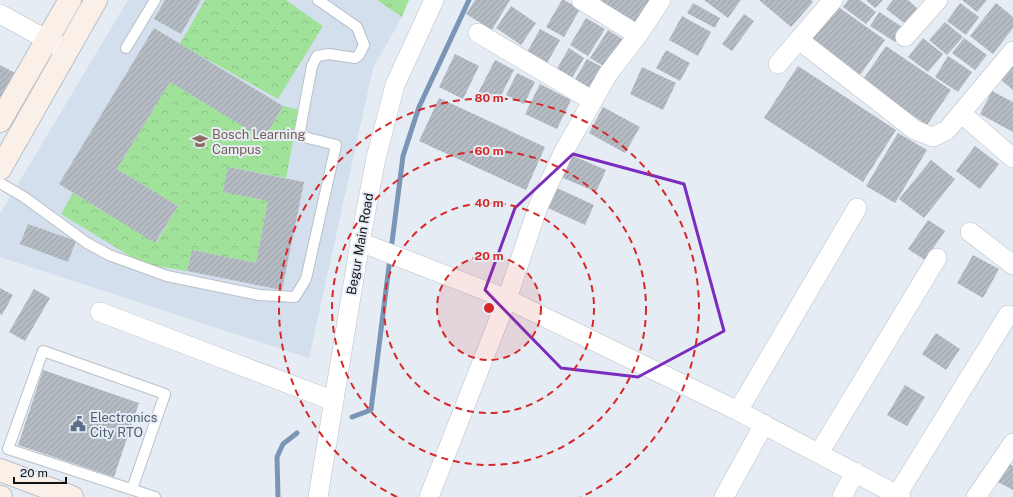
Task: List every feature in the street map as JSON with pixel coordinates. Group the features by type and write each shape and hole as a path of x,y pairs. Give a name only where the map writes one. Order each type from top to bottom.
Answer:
{"main road":[{"path":"1,117 70,0"},
{"path":"0,169 96,0"},
{"path":"0,470 72,497"}],"street":[{"name":"Begur Main Road","path":"318,497 360,242 376,158 395,85 434,0"},
{"path":"581,0 638,35"},
{"path":"429,497 507,300 538,207 563,154 608,74 638,35 661,0"},
{"path":"778,64 833,0"},
{"path":"905,37 938,0"},
{"path":"0,14 66,51"},
{"path":"478,33 593,101"},
{"path":"799,40 914,130 933,137 947,130 1013,51"},
{"path":"961,113 1013,158"},
{"path":"738,411 857,208"},
{"path":"970,232 1013,265"},
{"path":"360,242 507,300 738,411 899,496 1008,315"},
{"path":"819,453 937,258"},
{"path":"100,312 334,402"},
{"path":"724,497 764,424"},
{"path":"976,497 1013,443"},
{"path":"842,497 855,472"}],"lane":[{"path":"126,48 155,0"},
{"path":"0,183 24,197 87,243 109,255 167,276 260,295 295,297 306,279 336,145 303,136 300,130 312,66 317,56 329,54 355,58 360,55 364,45 357,27 318,0"},
{"path":"132,489 165,394 44,351 8,449 155,497"}],"highlighted area":[{"path":"573,154 684,184 724,331 638,377 561,368 485,290 515,208"}],"shaded area":[{"name":"Bosch Learning Campus","path":"128,0 377,0 402,17 373,68 309,358 0,257 0,214"}],"green space":[{"path":"205,0 286,0 323,26 278,99 180,44"},
{"path":"377,0 409,0 402,17"},
{"path":"170,82 264,138 283,106 299,110 286,178 228,167 224,192 268,201 256,263 192,250 187,271 143,264 61,214 73,193 156,243 178,206 117,169"}],"building":[{"path":"165,0 201,0 181,34 154,19"},
{"path":"475,0 510,0 492,30 466,14"},
{"path":"562,0 580,9 564,37 546,27"},
{"path":"602,0 655,0 640,26 600,3"},
{"path":"704,0 741,0 728,18"},
{"path":"759,0 811,0 813,2 791,27"},
{"path":"848,0 860,0 876,12 866,24 843,7"},
{"path":"866,0 883,0 875,8"},
{"path":"893,0 908,0 919,10 907,25 886,9"},
{"path":"962,0 987,0 977,12"},
{"path":"693,3 720,18 715,28 687,13"},
{"path":"960,3 979,17 966,35 947,21"},
{"path":"996,3 1013,17 1013,28 993,54 970,36"},
{"path":"511,6 536,23 521,45 496,28"},
{"path":"837,6 885,40 860,75 812,40"},
{"path":"879,12 904,28 895,42 870,26"},
{"path":"744,14 754,21 732,51 722,44"},
{"path":"682,16 711,32 698,56 669,40"},
{"path":"586,18 605,29 588,56 570,45"},
{"path":"945,22 963,37 947,55 929,40"},
{"path":"154,28 283,106 264,139 170,82 117,169 178,206 155,243 59,184"},
{"path":"540,29 560,40 546,65 526,54"},
{"path":"608,30 624,40 607,68 590,58"},
{"path":"923,38 943,54 928,72 908,57"},
{"path":"964,38 987,55 975,70 952,53"},
{"path":"886,46 951,90 927,125 862,81"},
{"path":"569,48 584,58 570,81 555,72"},
{"path":"666,50 690,63 680,81 656,68"},
{"path":"455,54 479,66 463,99 439,87"},
{"path":"948,56 972,72 958,92 935,77"},
{"path":"587,59 604,68 590,93 573,83"},
{"path":"495,60 514,70 497,103 478,93"},
{"path":"0,65 19,75 0,107"},
{"path":"798,66 896,130 863,182 764,118"},
{"path":"1013,66 1013,90 1001,80"},
{"path":"642,67 676,83 663,110 630,94"},
{"path":"517,73 535,82 524,104 506,95"},
{"path":"540,84 571,100 557,129 525,114"},
{"path":"992,91 1013,102 1013,132 980,114"},
{"path":"439,98 545,147 526,190 419,141"},
{"path":"603,107 640,127 625,153 589,133"},
{"path":"898,133 927,150 895,203 866,186"},
{"path":"975,146 999,164 980,189 956,171"},
{"path":"571,155 606,170 596,192 561,177"},
{"path":"931,160 955,179 924,218 899,199"},
{"path":"228,167 304,182 282,290 187,271 192,250 256,263 268,201 223,192"},
{"path":"557,188 594,205 585,225 548,208"},
{"path":"928,220 945,231 925,260 908,249"},
{"path":"28,224 76,241 68,262 20,244"},
{"path":"973,255 999,269 983,298 957,283"},
{"path":"0,288 13,295 2,315 0,314"},
{"path":"34,289 50,298 25,341 9,332"},
{"path":"936,333 960,349 946,370 922,354"},
{"name":"Electronics City RTO","path":"43,370 139,403 114,477 18,445"},
{"path":"905,385 925,397 907,426 887,415"},
{"path":"1008,463 1013,466 1013,490 998,482"}],"waterway":[{"path":"391,250 403,156 419,107 469,0"},
{"path":"352,417 371,410 390,258"},
{"path":"278,497 277,457 283,444 297,433"}],"place":[{"name":"Bosch Learning Campus","path":"200,141"},
{"name":"Electronics City RTO","path":"78,424"}]}
